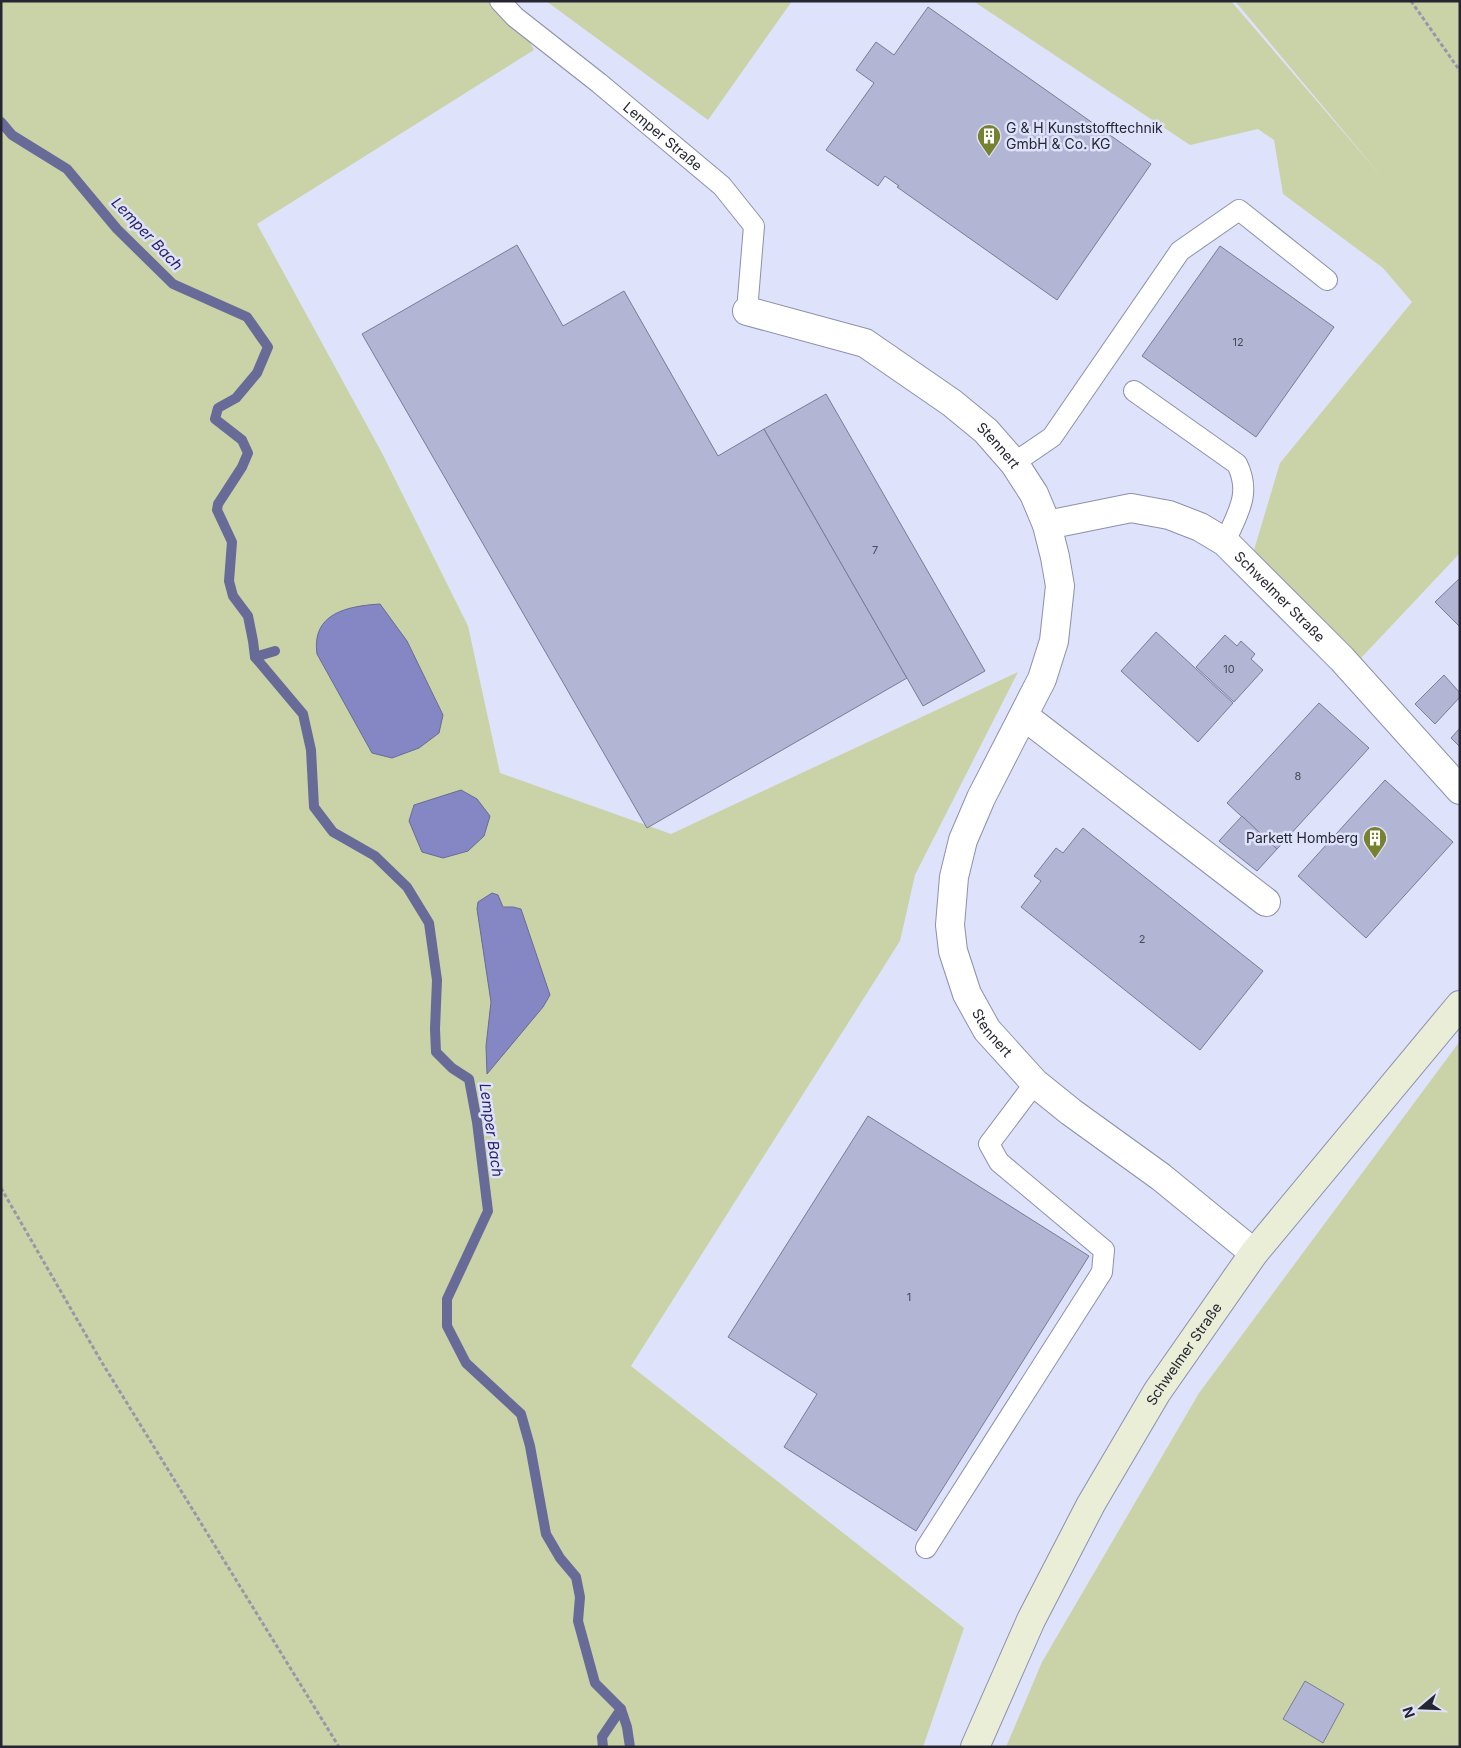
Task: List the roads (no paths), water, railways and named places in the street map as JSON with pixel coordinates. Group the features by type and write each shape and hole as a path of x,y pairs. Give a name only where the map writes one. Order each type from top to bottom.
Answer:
{"main road":[{"name":"Schwelmer Straße","path":"976,1747 1031,1620 1091,1504 1157,1392 1254,1253 1460,1005"}],"street":[{"name":"Stennert","path":"747,311 865,343 952,403 986,431 1014,463 1034,494 1047,524 1056,557 1060,586 1054,641 1042,679 981,798 964,840 954,877 950,925 953,951 967,994 987,1030 1035,1082 1071,1112 1161,1177 1254,1253"},
{"name":"Schwelmer Straße","path":"1047,524 1131,508 1169,515 1200,527 1225,542 1342,659 1460,790"},
{"path":"1024,716 1266,902"}],"lane":[{"name":"Lemper Straße","path":"500,1 515,17 599,83 722,186 754,226 747,311"},
{"path":"1014,463 1052,437 1180,251 1239,210 1327,280"},
{"path":"1134,391 1238,464 1244,477 1244,496 1225,542"},
{"path":"926,1548 1102,1272 1104,1250 999,1162 989,1144 1035,1082"}],"water":[{"path":"380,604 407,641 443,715 439,733 419,748 392,758 372,753 317,654 317,640 320,629 334,614 356,607"},
{"path":"461,790 477,799 490,816 484,836 468,851 443,858 422,852 409,821 414,805"},
{"path":"492,893 498,895 503,907 521,909 550,995 543,1007 487,1074 486,1046 491,1002 477,909 478,902"}],"waterway":[{"name":"Lemper Bach","path":"1,122 12,135 67,169 117,229 173,284 247,317 268,347 257,373 236,398 218,408 215,419 242,440 248,453 242,467 218,504 217,510 232,542 229,581 233,596 248,616 255,657 303,714 311,750 314,807 333,832 375,856 407,887 429,923 437,980 436,1052 452,1068 469,1079 477,1122 488,1211 447,1299 447,1326 466,1363 521,1414 530,1446 546,1534 560,1558 576,1577 580,1597 578,1621 595,1683 621,1709 627,1727 630,1747"},
{"path":"255,657 275,651"},
{"path":"603,1747 602,1737 621,1709"}],"place":[{"name":"G & H Kunststofftechnik GmbH & Co. KG","path":"989,157"},
{"name":"Parkett Homberg","path":"1375,859"}]}
